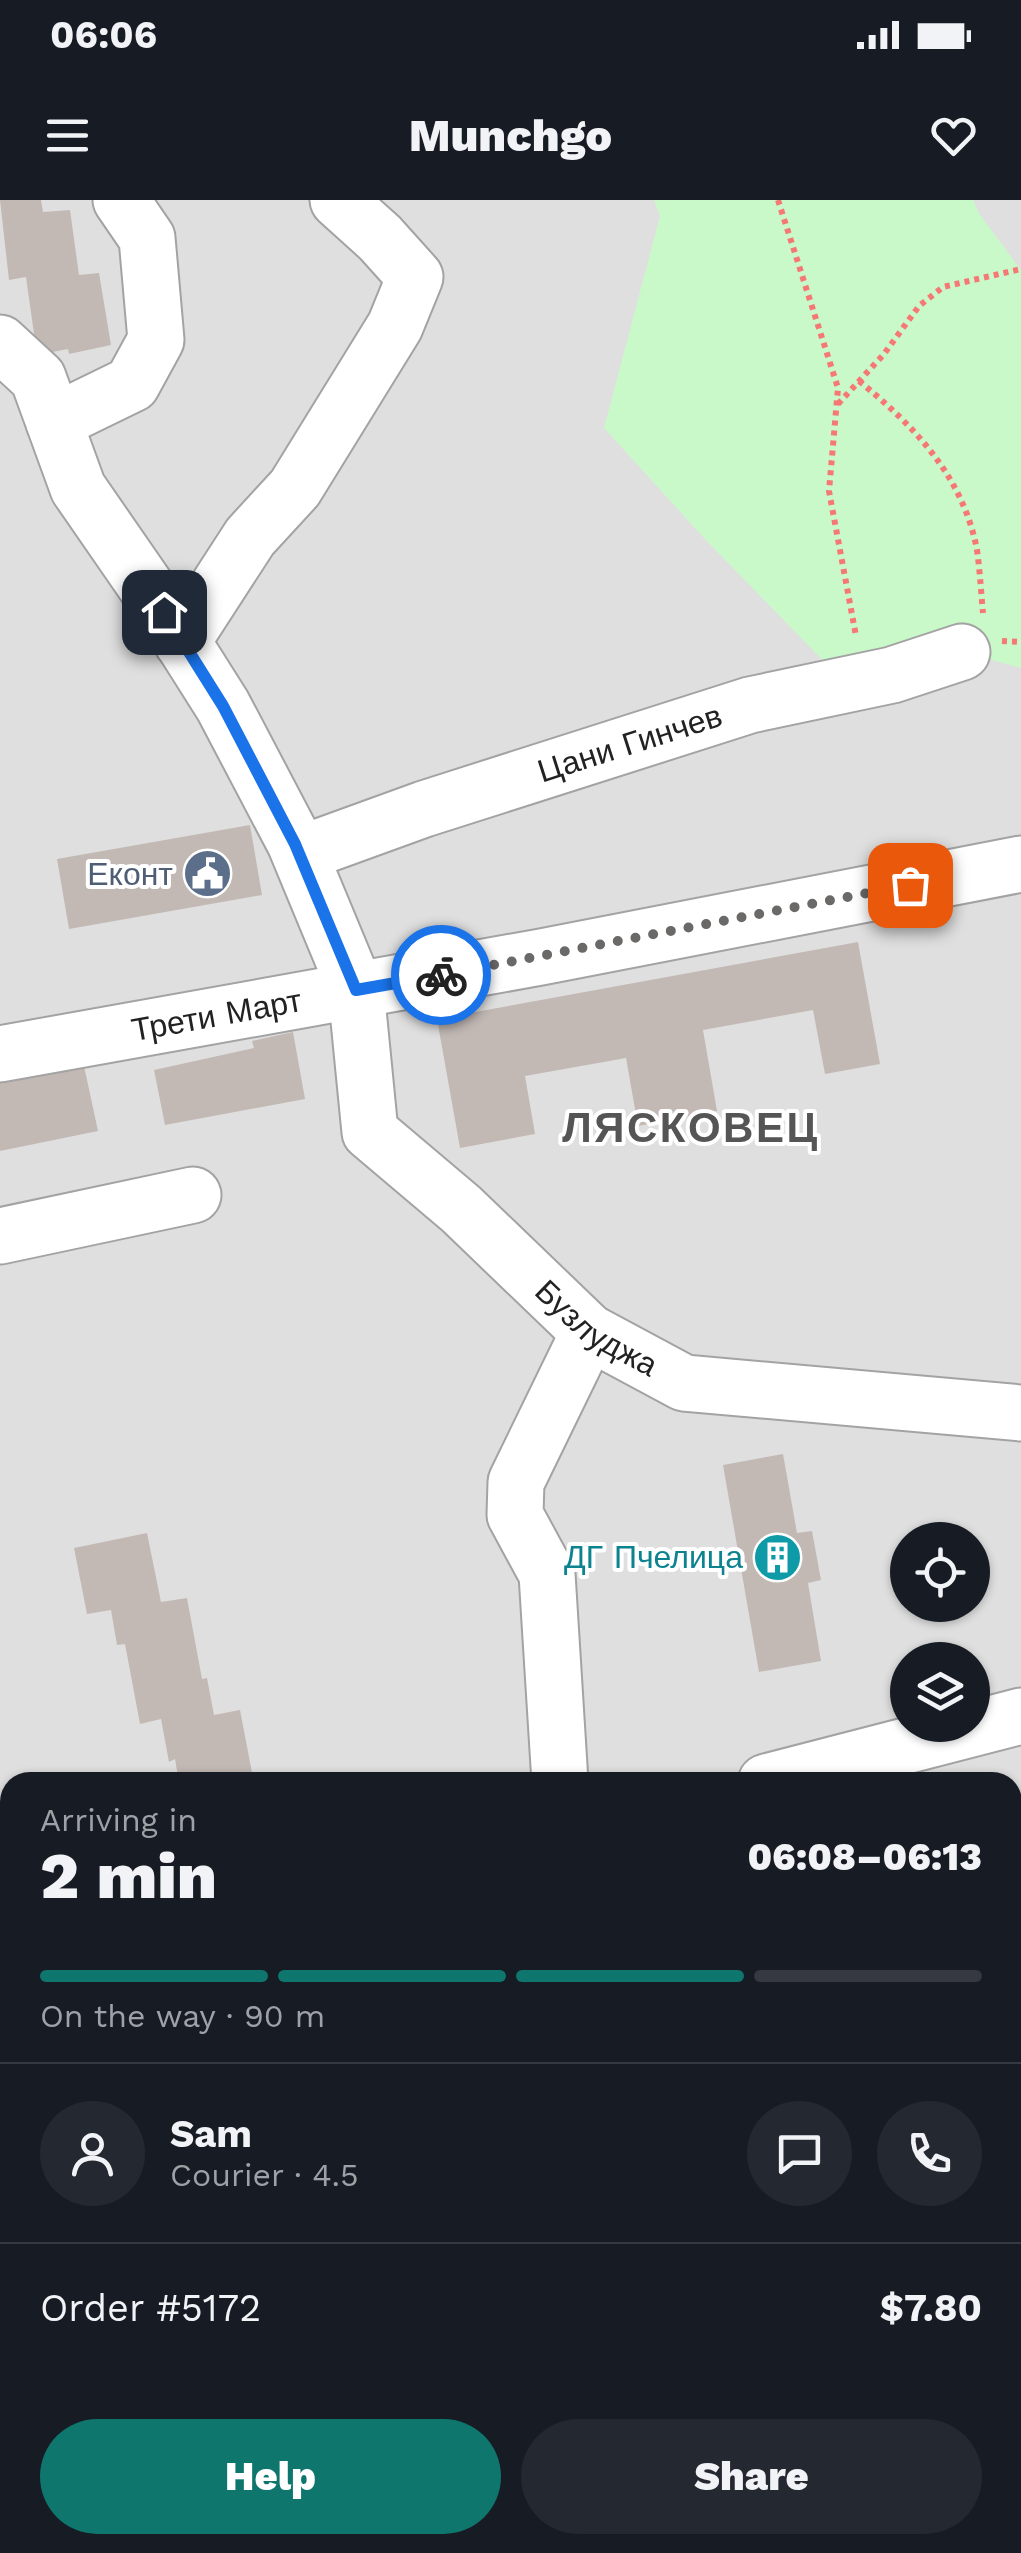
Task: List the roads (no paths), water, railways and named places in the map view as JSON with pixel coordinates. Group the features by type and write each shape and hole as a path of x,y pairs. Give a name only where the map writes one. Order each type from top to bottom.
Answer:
{"street":[{"path":"54,422 132,384 156,340 147,238 121,200"},
{"path":"182,642 250,536 295,488 395,326 415,277 338,200"},
{"path":"0,343 38,378 78,488 223,706 300,854 356,990"},
{"name":"Цани Гинчев","path":"300,854 424,809 750,705 892,675 973,639"},
{"name":"Трети Март","path":"0,1054 1021,864"},
{"name":"Бузлуджа","path":"356,990 370,1132 462,1209 590,1332 684,1384 1021,1412"},
{"path":"0,1236 192,1195"},
{"path":"559,1772 547,1574 515,1515 516,1482 590,1332"},
{"path":"805,1772 1021,1716"}],"place":[{"name":"Еконт","path":"208,874"},
{"name":"ДГ Пчелица","path":"778,1557"}],"district":[{"name":"ЛЯСКОВЕЦ","path":"691,1127"}]}
